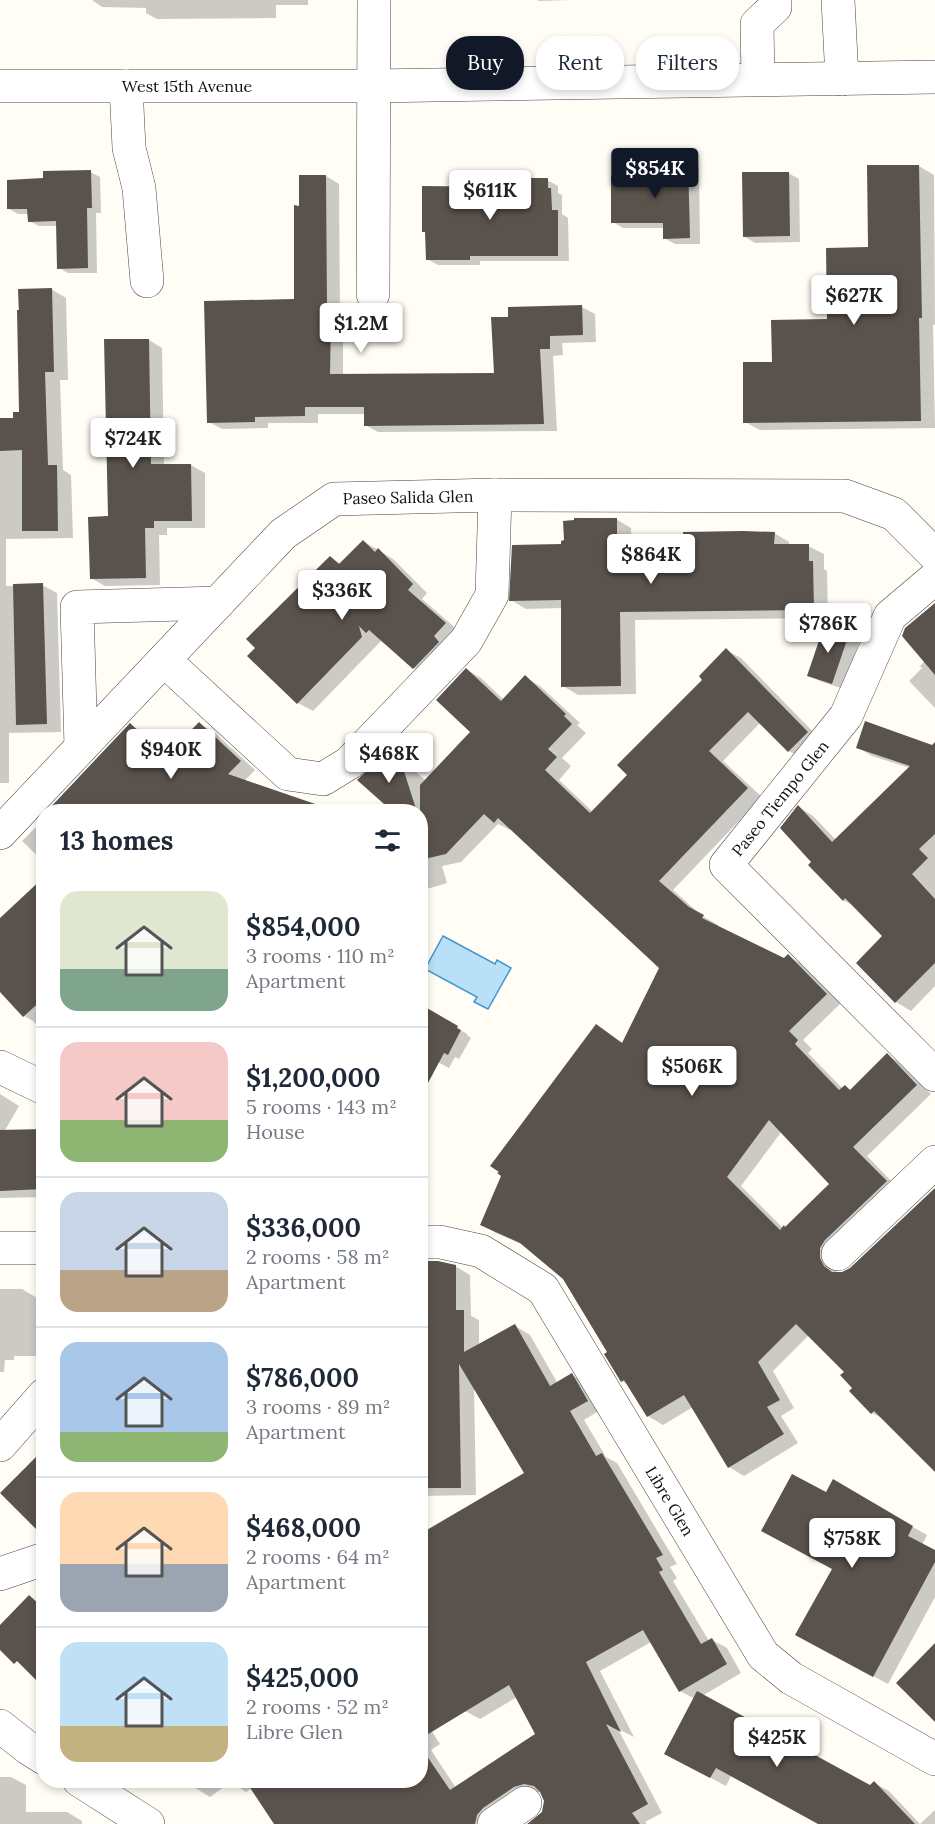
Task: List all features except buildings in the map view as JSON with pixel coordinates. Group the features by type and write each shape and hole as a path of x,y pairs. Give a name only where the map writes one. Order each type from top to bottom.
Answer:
{"street":[{"path":"373,294 374,0"},
{"path":"758,79 757,24 776,7 775,0"},
{"path":"838,0 842,79"},
{"name":"West 15th Avenue","path":"0,86 374,86 935,77"},
{"path":"126,86 129,148 139,188 147,281"},
{"path":"164,660 288,774 323,779 349,764 466,641 492,595 495,495"},
{"name":"Paseo Salida Glen","path":"0,833 283,534 334,499 495,495 845,496 894,514 935,555"},
{"name":"Paseo Tiempo Glen","path":"935,578 890,616 846,716 726,865 935,1075"},
{"path":"81,747 77,607 218,603"},
{"path":"0,1066 36,1084"},
{"path":"838,1254 935,1162"},
{"name":"Libre Glen","path":"428,1242 440,1242 481,1251 543,1289 763,1655 791,1678 935,1759"},
{"path":"0,1248 36,1248"},
{"path":"0,1444 36,1404"},
{"path":"0,1574 36,1562"},
{"path":"0,1726 36,1753"},
{"path":"92,1788 148,1824"},
{"path":"494,1824 525,1803"}],"water":[{"path":"443,936 495,964 497,960 511,968 488,1009 474,1002 477,997 428,971 428,964"}]}
